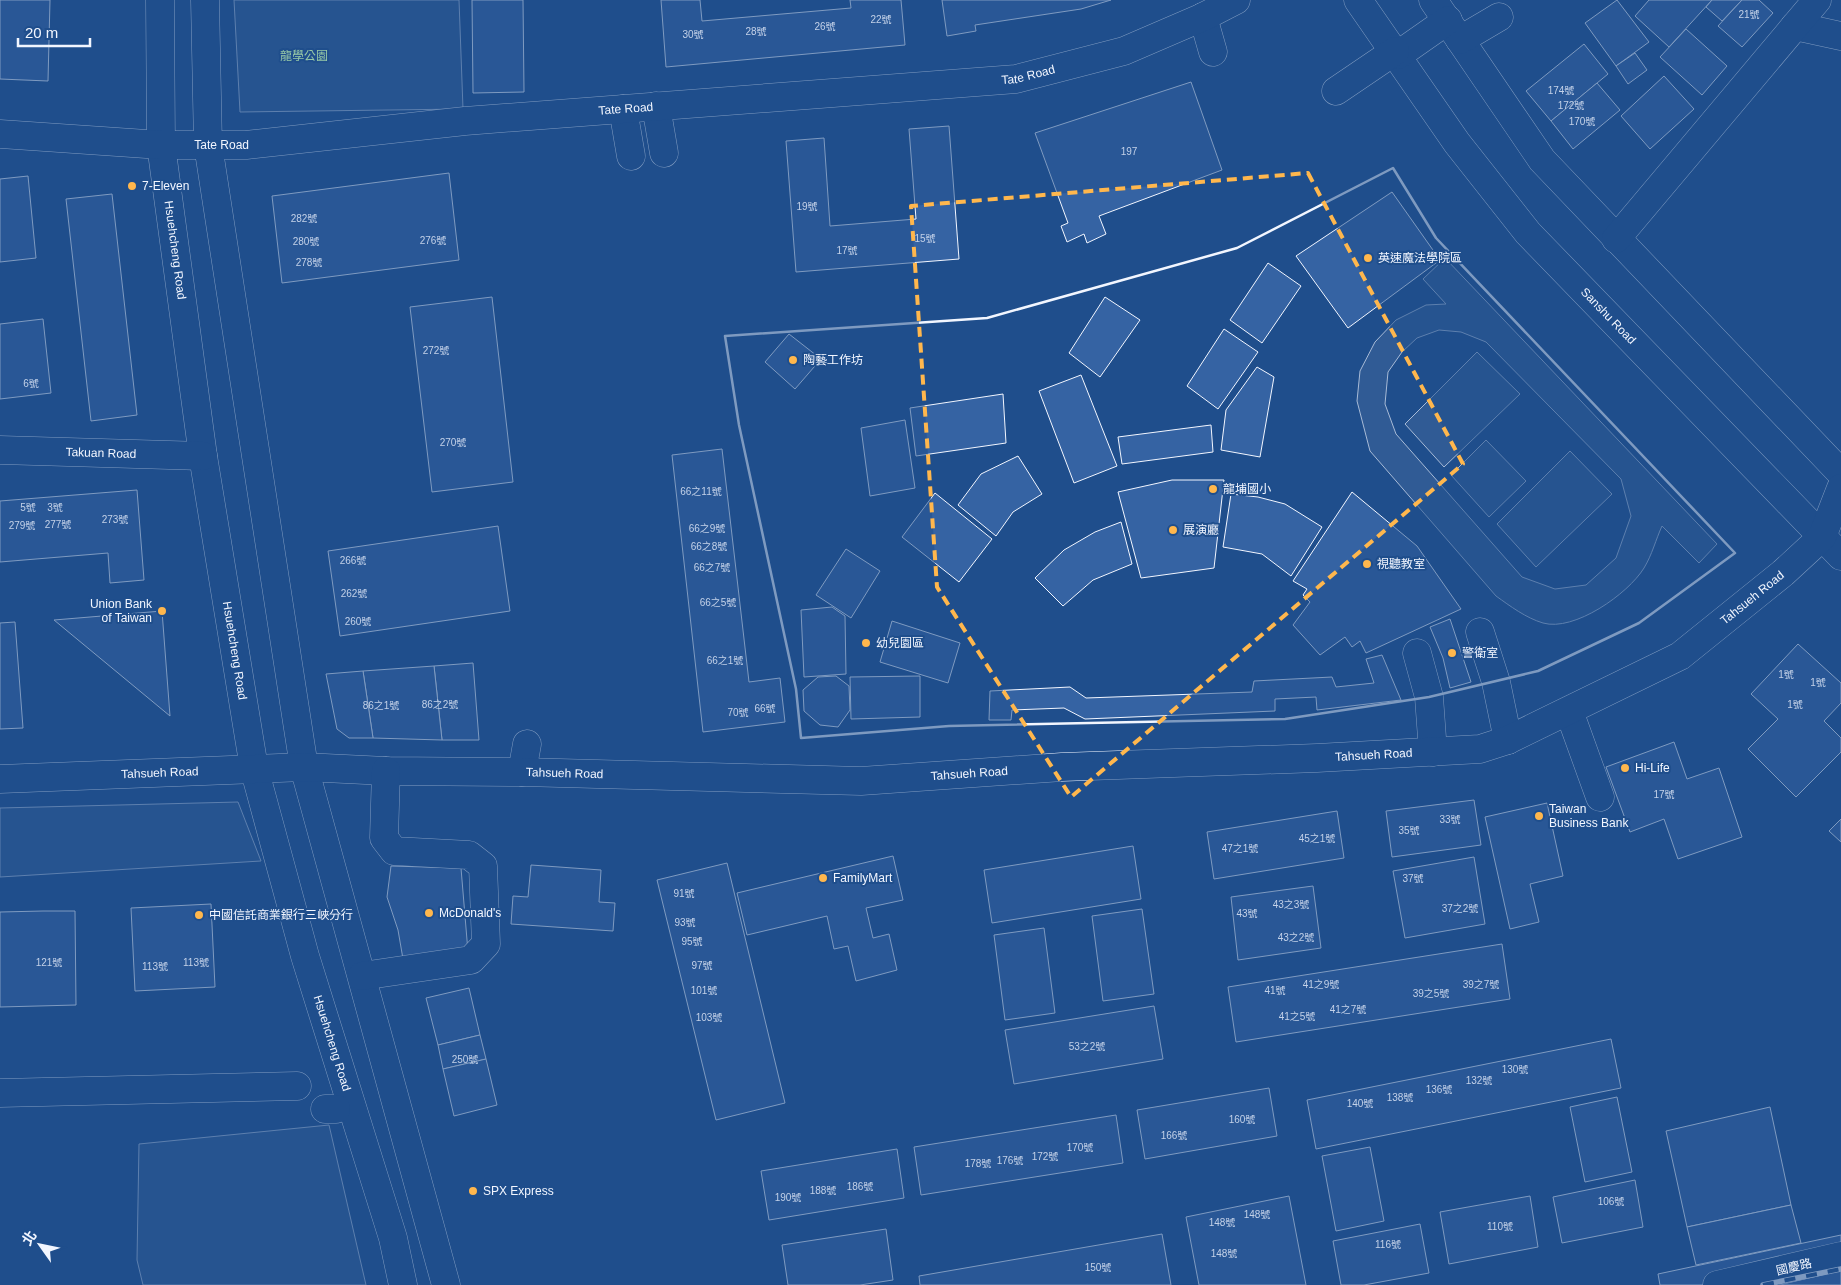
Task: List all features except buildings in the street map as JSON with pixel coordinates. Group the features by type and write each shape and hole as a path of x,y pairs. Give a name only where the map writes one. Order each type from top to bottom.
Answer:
{"street":[{"name":"Hsuehcheng Road","path":"160,0 160,145 202,456 254,768 305,956 393,1238 403,1285"},
{"path":"205,0 208,146 304,767 446,1285"},
{"name":"Tate Road","path":"0,134 160,145 246,145 465,120 1016,78 1124,51 1203,17 1236,0"},
{"name":"Sanshu Road","path":"1358,0 1457,143 1528,233 1831,534 1841,556"},
{"path":"1616,239 1817,0"},
{"path":"1203,17 1213,52"},
{"path":"1336,91 1447,20 1499,17"},
{"path":"1447,20 1542,160 1841,473"},
{"path":"1794,26 1841,36"},
{"path":"656,106 664,153"},
{"path":"623,109 631,156"},
{"name":"Takuan Road","path":"0,450 202,456"},
{"name":"Tahsueh Road","path":"0,778 304,767 386,771 522,772 860,781 1062,767 1480,749 1508,740 1680,656 1831,534 1841,488"},
{"path":"1480,632 1496,682 1508,740"},
{"path":"1417,652 1429,698 1433,752"},
{"path":"1569,711 1600,798"},
{"path":"522,772 527,744"},
{"path":"362,976 471,960 486,944 483,866 469,855 394,851 384,838 386,771"},
{"path":"0,1093 297,1086"},
{"name":"國慶路","path":"1717,1285 1841,1256"}],"highlighted area":[{"path":"1308,173 1463,464 1071,797 937,587 911,206"}],"green space":[{"name":"龍學公園","path":"234,0 459,0 463,109 240,112"},
{"path":"1445,258 1717,544 1699,563 1662,526 1647,563 1626,589 1599,609 1570,622 1556,624 1537,621 1524,615 1496,596 1370,451 1357,401 1360,371 1375,342 1396,320 1426,305 1446,304 1423,279","holes":["1439,330 1461,332 1486,342 1621,479 1631,516 1616,558 1586,585 1555,589 1522,577 1396,434 1385,404 1388,372 1402,352 1417,338"]},
{"path":"1477,352 1520,394 1444,467 1405,424"},
{"path":"1486,440 1526,481 1489,517 1451,475"},
{"path":"1570,451 1612,494 1536,567 1497,524"},
{"path":"238,802 261,861 0,877 0,808"},
{"path":"329,1125 366,1285 143,1285 137,1260 139,1144"}],"railway":[{"path":"1763,1285 1841,1269"}],"wall":[{"path":"1393,168 1436,238 1735,553 1639,623 1538,671 1429,697 1285,719 949,726 801,738 796,689 739,425 725,336 987,318 1237,248 1393,168"}],"place":[{"name":"7-Eleven","path":"132,186"},
{"name":"英速魔法學院區","path":"1368,258"},
{"name":"陶藝工作坊","path":"793,360"},
{"name":"龍埔國小","path":"1213,489"},
{"name":"展演廳","path":"1173,530"},
{"name":"視聽教室","path":"1367,564"},
{"name":"Union Bank of Taiwan","path":"162,611"},
{"name":"幼兒園區","path":"866,643"},
{"name":"警衛室","path":"1452,653"},
{"name":"Hi-Life","path":"1625,768"},
{"name":"Taiwan Business Bank","path":"1539,816"},
{"name":"FamilyMart","path":"823,878"},
{"name":"McDonald's","path":"429,913"},
{"name":"中國信託商業銀行三峽分行","path":"199,915"},
{"name":"SPX Express","path":"473,1191"}]}
